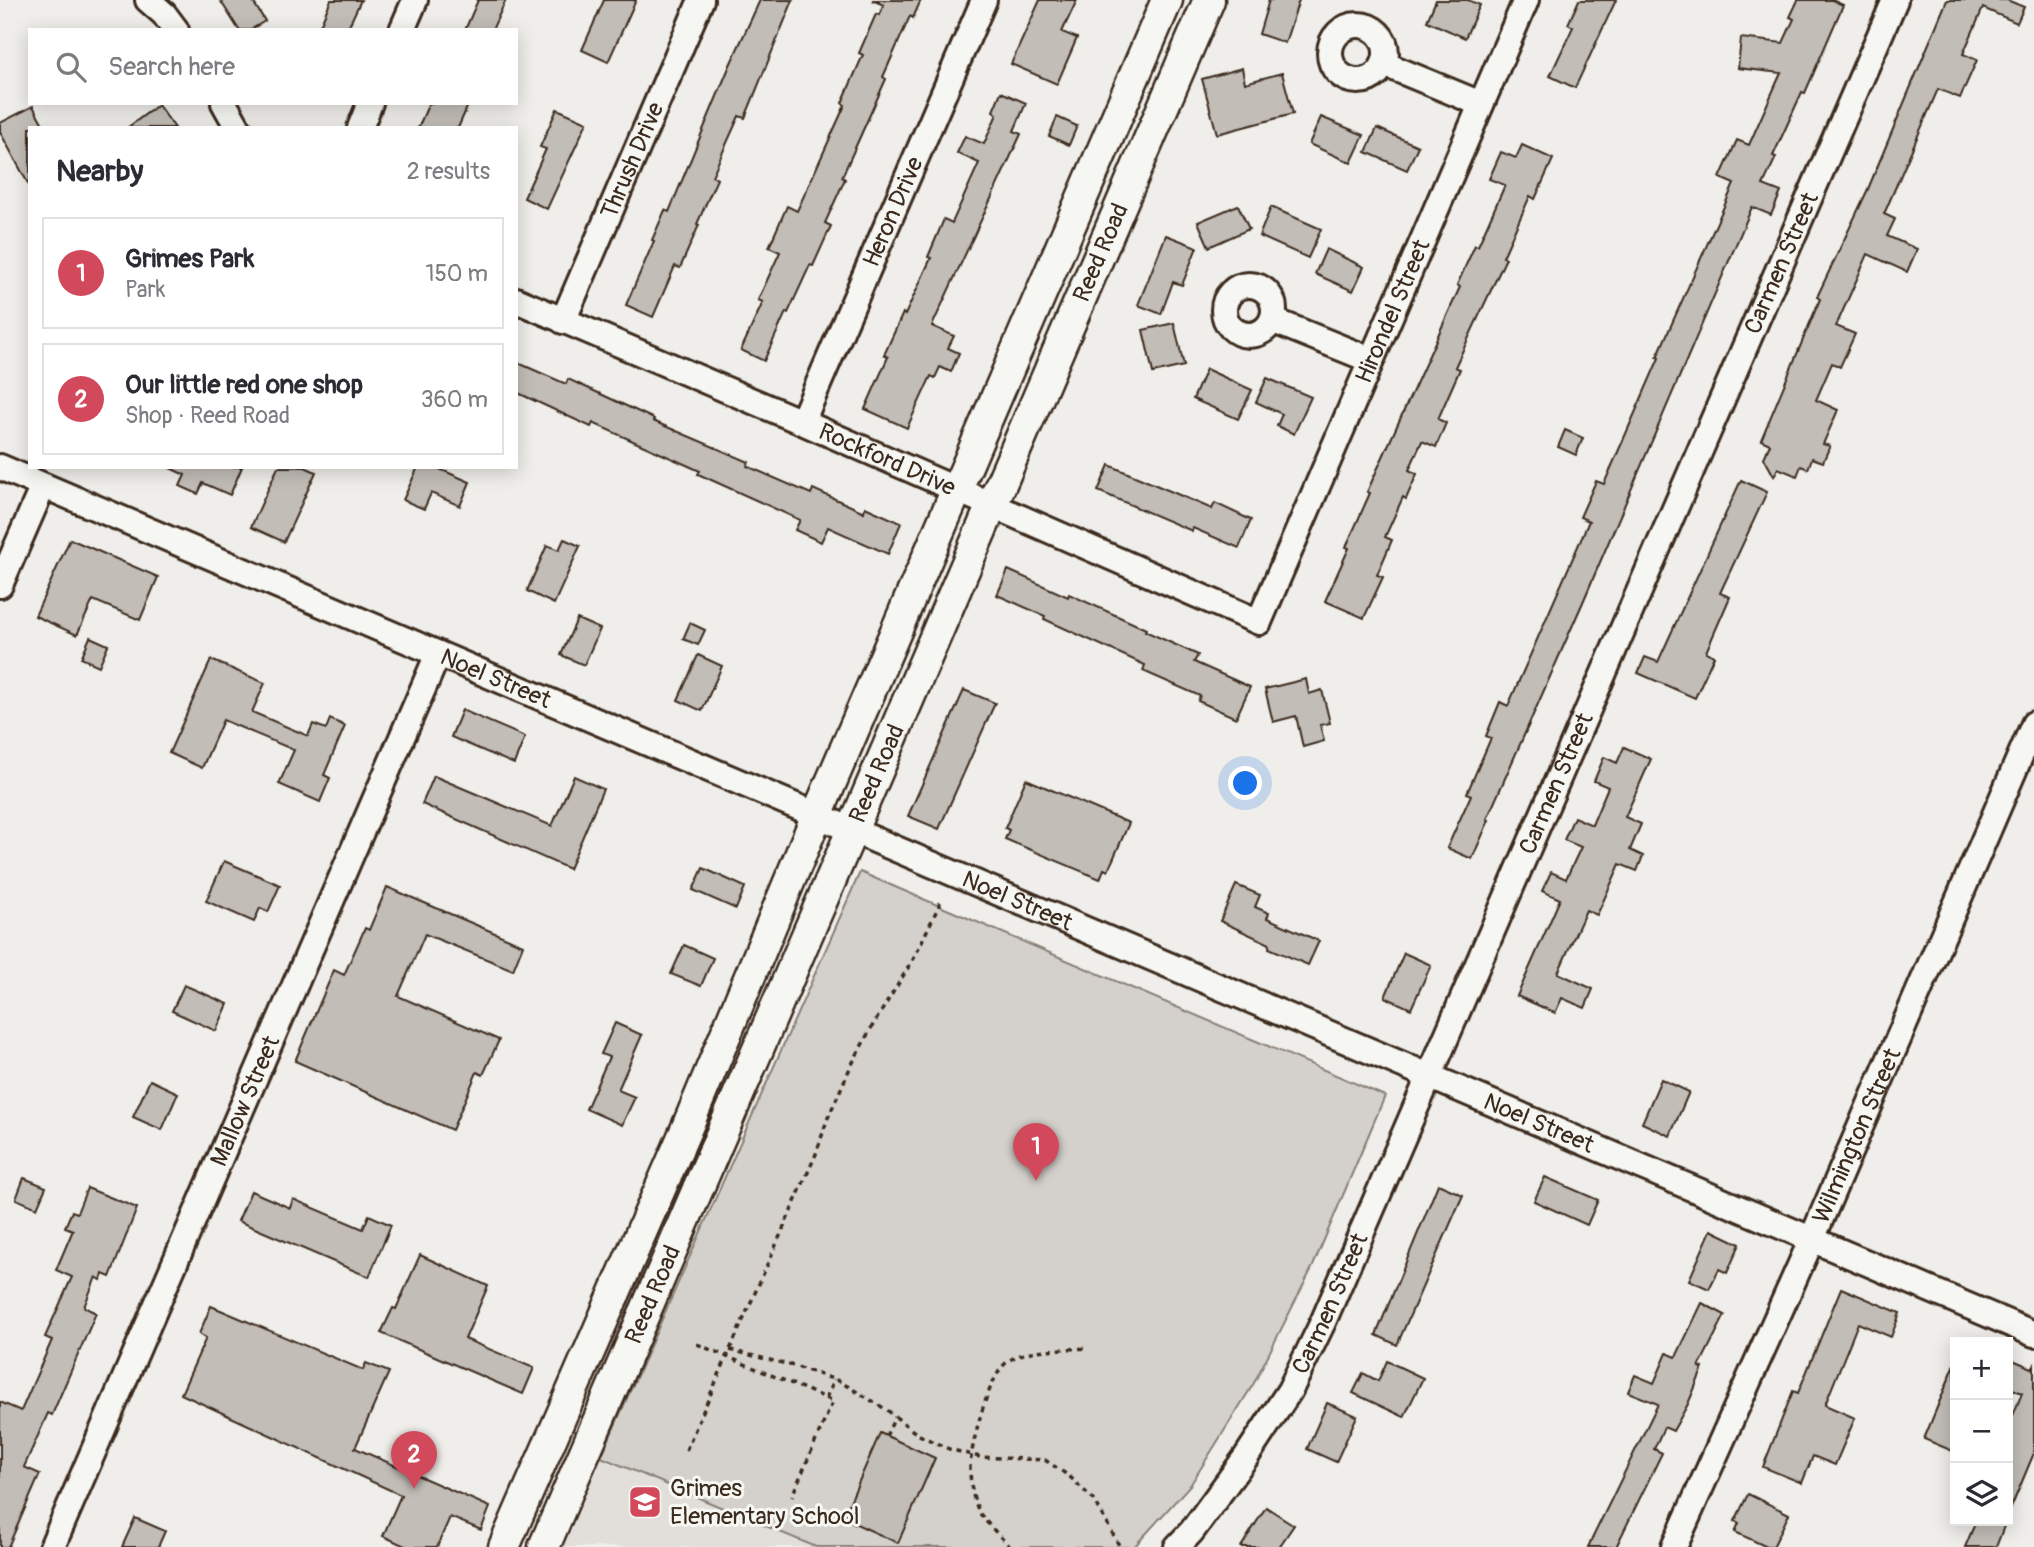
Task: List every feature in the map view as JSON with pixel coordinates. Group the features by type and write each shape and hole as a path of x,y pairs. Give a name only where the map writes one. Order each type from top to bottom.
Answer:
{"street":[{"path":"148,0 174,28"},
{"path":"403,28 415,0"},
{"name":"Thrush Drive","path":"563,321 701,0"},
{"name":"Heron Drive","path":"802,422 984,0"},
{"name":"Reed Road","path":"504,1547 688,1125 817,815 1167,0"},
{"name":"Reed Road","path":"544,1547 1209,0"},
{"name":"Hirondel Street","path":"1259,622 1526,0"},
{"name":"Carmen Street","path":"1177,1547 1192,1531 1246,1457 1290,1390 1323,1322 1895,0"},
{"path":"1384,64 1481,104"},
{"path":"1135,76 1170,92"},
{"path":"225,105 237,126"},
{"path":"361,126 369,105"},
{"name":"Rockford Drive","path":"518,301 993,504 1259,622"},
{"path":"1272,320 1371,360"},
{"name":"Noel Street","path":"0,467 2034,1334"},
{"path":"0,586 43,486"},
{"name":"Mallow Street","path":"52,1547 438,654"},
{"name":"Wilmington Street","path":"1674,1547 1812,1239 2034,724"},
{"path":"688,1125 719,1140"},
{"path":"532,1484 565,1499"}],"path":[{"path":"686,1450 816,1154 827,1120 850,1068 914,958 941,901"},
{"path":"697,1344 833,1401 792,1496"},
{"path":"1010,1547 981,1514 971,1486 972,1455 988,1391 1005,1363 1024,1353 1086,1348"},
{"path":"730,1350 834,1379 895,1417 916,1434 949,1449 972,1455 1045,1461 1069,1476 1094,1500 1120,1547"},
{"path":"826,1398 834,1379"},
{"path":"886,1436 895,1417"}],"shaded area":[{"path":"860,872 1385,1096 1313,1266 1254,1383 1191,1484 1134,1547 816,1547 601,1457"},
{"name":"Grimes Elementary School","path":"601,1457 816,1547 563,1547"}],"building":[{"path":"220,0 252,0 265,21 253,28 238,28"},
{"path":"331,0 361,0 348,28 319,28"},
{"path":"478,0 506,0 493,28 466,28"},
{"path":"604,0 636,0 608,62 582,50"},
{"path":"760,0 793,0 745,118 739,116 712,176 717,179 697,224 699,225 680,268 675,266 653,317 626,305 665,210 669,212"},
{"path":"872,0 921,0 913,18 910,16 883,77 886,79 842,177 845,179 825,223 831,226 764,361 741,350 763,302 758,300 780,252 769,247 787,206 797,211 845,105 842,103 863,55 859,53 876,14 879,15 884,5"},
{"path":"1040,0 1077,0 1062,32 1077,38 1057,84 1011,64"},
{"path":"1269,0 1299,0 1285,43 1259,34"},
{"path":"1436,0 1468,0 1480,5 1465,38 1427,21"},
{"path":"1579,0 1616,0 1575,88 1550,76 1573,27 1568,24"},
{"path":"1798,0 1832,0 1843,5 1805,93 1802,92 1773,156 1776,157 1763,185 1781,192 1771,215 1752,207 1472,859 1447,848 1471,795 1467,793 1491,738 1486,736 1500,702 1508,706 1589,521 1580,517 1596,481 1604,484 1734,184 1720,178 1737,140 1749,145 1781,73 1738,68 1741,38 1783,43 1794,19 1790,17"},
{"path":"1947,0 2007,0 2024,7 2017,23 1983,8 1963,54 1977,60 1960,98 1938,89 1884,214 1895,219 1887,236 1917,249 1907,272 1868,254 1836,326 1855,334 1840,367 1832,363 1816,400 1838,410 1823,444 1830,446 1823,462 1812,458 1808,469 1801,466 1797,476 1778,468 1774,476 1764,458 1770,444 1761,440 1820,299 1817,297 1868,189"},
{"path":"1242,68 1245,83 1282,73 1293,114 1217,134 1202,79"},
{"path":"1001,92 1026,103 1014,131 1021,134 932,326 954,336 948,348 959,353 951,372 940,367 935,378 931,376 907,428 865,409 888,357 884,355 931,258 928,257 944,219 952,223 979,163 957,153 965,136 984,144 997,114 993,111"},
{"path":"158,105 174,126 130,126"},
{"path":"428,105 468,105 459,126 419,126"},
{"path":"33,106 44,126 28,126 28,183 0,132 0,123"},
{"path":"557,109 587,122 547,209 524,198 546,149 540,147"},
{"path":"1057,117 1077,126 1069,145 1049,136"},
{"path":"1321,117 1364,135 1351,163 1309,144"},
{"path":"1377,128 1418,146 1407,170 1366,152"},
{"path":"1522,145 1553,159 1535,199 1530,196 1503,257 1506,258 1455,367 1460,369 1438,419 1446,423 1436,447 1422,441 1409,470 1417,474 1385,537 1392,540 1377,575 1383,577 1364,618 1325,601 1349,548 1346,547 1370,493 1367,492 1460,287 1457,285 1505,185 1489,179 1501,152 1516,158"},
{"path":"1238,205 1249,229 1209,247 1198,222"},
{"path":"1271,207 1321,229 1308,258 1259,236"},
{"path":"1166,235 1197,247 1182,285 1173,282 1161,314 1138,305"},
{"path":"1326,249 1364,267 1353,291 1315,274"},
{"path":"1174,323 1184,366 1153,373 1143,330"},
{"path":"518,363 566,384 568,379 654,419 653,421 749,462 747,466 811,494 813,489 864,512 865,507 901,523 888,554 828,527 821,542 795,530 800,520 593,423 591,427 518,393"},
{"path":"1206,369 1252,390 1238,419 1193,399"},
{"path":"1267,378 1311,397 1294,434 1277,426 1282,414 1256,402"},
{"path":"1565,430 1583,438 1576,455 1558,447"},
{"path":"1109,465 1212,509 1215,503 1251,520 1239,548 1098,491"},
{"path":"172,469 241,469 230,495 203,483 198,494 180,486 185,475"},
{"path":"277,469 309,469 316,472 284,542 251,527"},
{"path":"417,469 440,469 470,482 460,506 431,493 424,509 403,500"},
{"path":"1741,480 1767,492 1720,593 1730,597 1706,652 1714,656 1695,698 1638,673 1645,657 1658,662"},
{"path":"70,539 158,577 140,620 93,600 77,635 35,616"},
{"path":"564,539 580,546 554,604 527,591 547,545 559,550"},
{"path":"1008,570 1146,629 1145,631 1198,655 1194,662 1250,687 1236,718 1198,701 1200,696 1143,671 1145,665 997,595"},
{"path":"577,619 600,629 584,665 561,655"},
{"path":"690,623 705,630 698,645 683,639"},
{"path":"90,637 108,645 99,666 81,658"},
{"path":"698,655 722,666 702,711 678,700"},
{"path":"211,660 265,683 252,712 308,736 313,724 326,729 330,719 345,726 324,775 330,778 320,802 279,784 294,750 223,720 202,768 169,753"},
{"path":"1306,679 1309,694 1322,690 1330,723 1320,725 1324,741 1303,747 1296,716 1273,722 1265,689"},
{"path":"964,690 995,703 939,829 908,816"},
{"path":"462,710 525,737 514,764 451,737"},
{"path":"1624,747 1651,759 1625,817 1641,824 1630,850 1643,856 1637,871 1620,864 1597,915 1586,910 1558,973 1593,989 1585,1008 1562,998 1555,1013 1517,996 1560,899 1542,891 1551,872 1566,879 1581,847 1564,840 1574,817 1592,825 1608,787 1594,781 1604,757 1617,763"},
{"path":"434,776 552,826 574,776 603,789 569,869 422,804"},
{"path":"1026,779 1129,823 1108,871 1104,869 1100,879 1005,839 1009,830 1005,828"},
{"path":"224,861 280,885 268,912 260,908 254,922 206,901"},
{"path":"703,868 745,887 736,909 693,890"},
{"path":"1236,885 1260,895 1255,907 1269,913 1267,918 1319,941 1308,965 1269,948 1270,944 1220,921"},
{"path":"387,887 523,945 513,970 425,934 398,996 499,1040 483,1075 477,1072 452,1130 295,1061 334,970 344,975 365,928 369,930"},
{"path":"684,945 713,958 701,986 671,974"},
{"path":"1404,953 1431,965 1411,1009 1385,997"},
{"path":"184,985 228,1004 216,1031 172,1011"},
{"path":"615,1023 642,1035 618,1090 635,1097 622,1125 586,1109 609,1057 601,1054"},
{"path":"1661,1079 1689,1092 1670,1136 1642,1123"},
{"path":"150,1080 178,1093 162,1130 133,1117"},
{"path":"1545,1177 1598,1200 1587,1225 1534,1201"},
{"path":"24,1178 46,1187 37,1208 16,1199"},
{"path":"1438,1184 1463,1195 1397,1345 1376,1335"},
{"path":"87,1188 137,1208 110,1277 103,1274 101,1280 96,1277 84,1307 96,1313 52,1415 48,1413 24,1467 40,1474 8,1547 0,1547 0,1402 21,1411 52,1340 45,1337 72,1277 56,1270 73,1230 65,1227 72,1211 77,1213"},
{"path":"251,1191 290,1208 293,1199 363,1229 369,1215 391,1225 369,1277 238,1221"},
{"path":"1711,1230 1740,1244 1727,1273 1719,1269 1709,1289 1689,1280"},
{"path":"420,1255 488,1286 465,1339 534,1368 523,1394 381,1333 393,1308 396,1309"},
{"path":"1841,1288 1900,1313 1891,1337 1858,1323 1825,1405 1855,1418 1835,1465 1813,1456 1802,1483 1763,1467 1793,1391 1798,1393"},
{"path":"1702,1303 1725,1315 1699,1367 1703,1368 1688,1404 1673,1431 1664,1427 1654,1449 1662,1453 1616,1547 1588,1547 1658,1404 1628,1392 1635,1375 1654,1383 1667,1353 1676,1357"},
{"path":"211,1306 363,1370 366,1363 389,1372 355,1448 490,1507 481,1530 450,1517 437,1547 407,1547 383,1536 401,1495 181,1394 206,1338 199,1334"},
{"path":"2013,1360 2032,1368 2034,1365 2034,1453 2013,1503 2013,1416 2022,1393 2013,1389"},
{"path":"1387,1361 1423,1378 1404,1417 1353,1393 1363,1373 1378,1381"},
{"path":"1950,1376 1950,1450 1924,1439"},
{"path":"1327,1403 1357,1416 1336,1462 1307,1449"},
{"path":"880,1433 935,1458 898,1543 843,1518"},
{"path":"1748,1494 1789,1514 1773,1547 1767,1547 1735,1532 1739,1523 1735,1521"},
{"path":"1266,1507 1294,1525 1279,1547 1241,1547"},
{"path":"135,1518 165,1531 158,1547 122,1547"},
{"path":"1974,1526 2004,1526 1996,1547 1965,1547"}],"place":[{"name":"Grimes Park","path":"1036,1181"},
{"name":"Our little red one shop","path":"414,1489"},
{"name":"Grimes Elementary School","path":"645,1502"}]}
